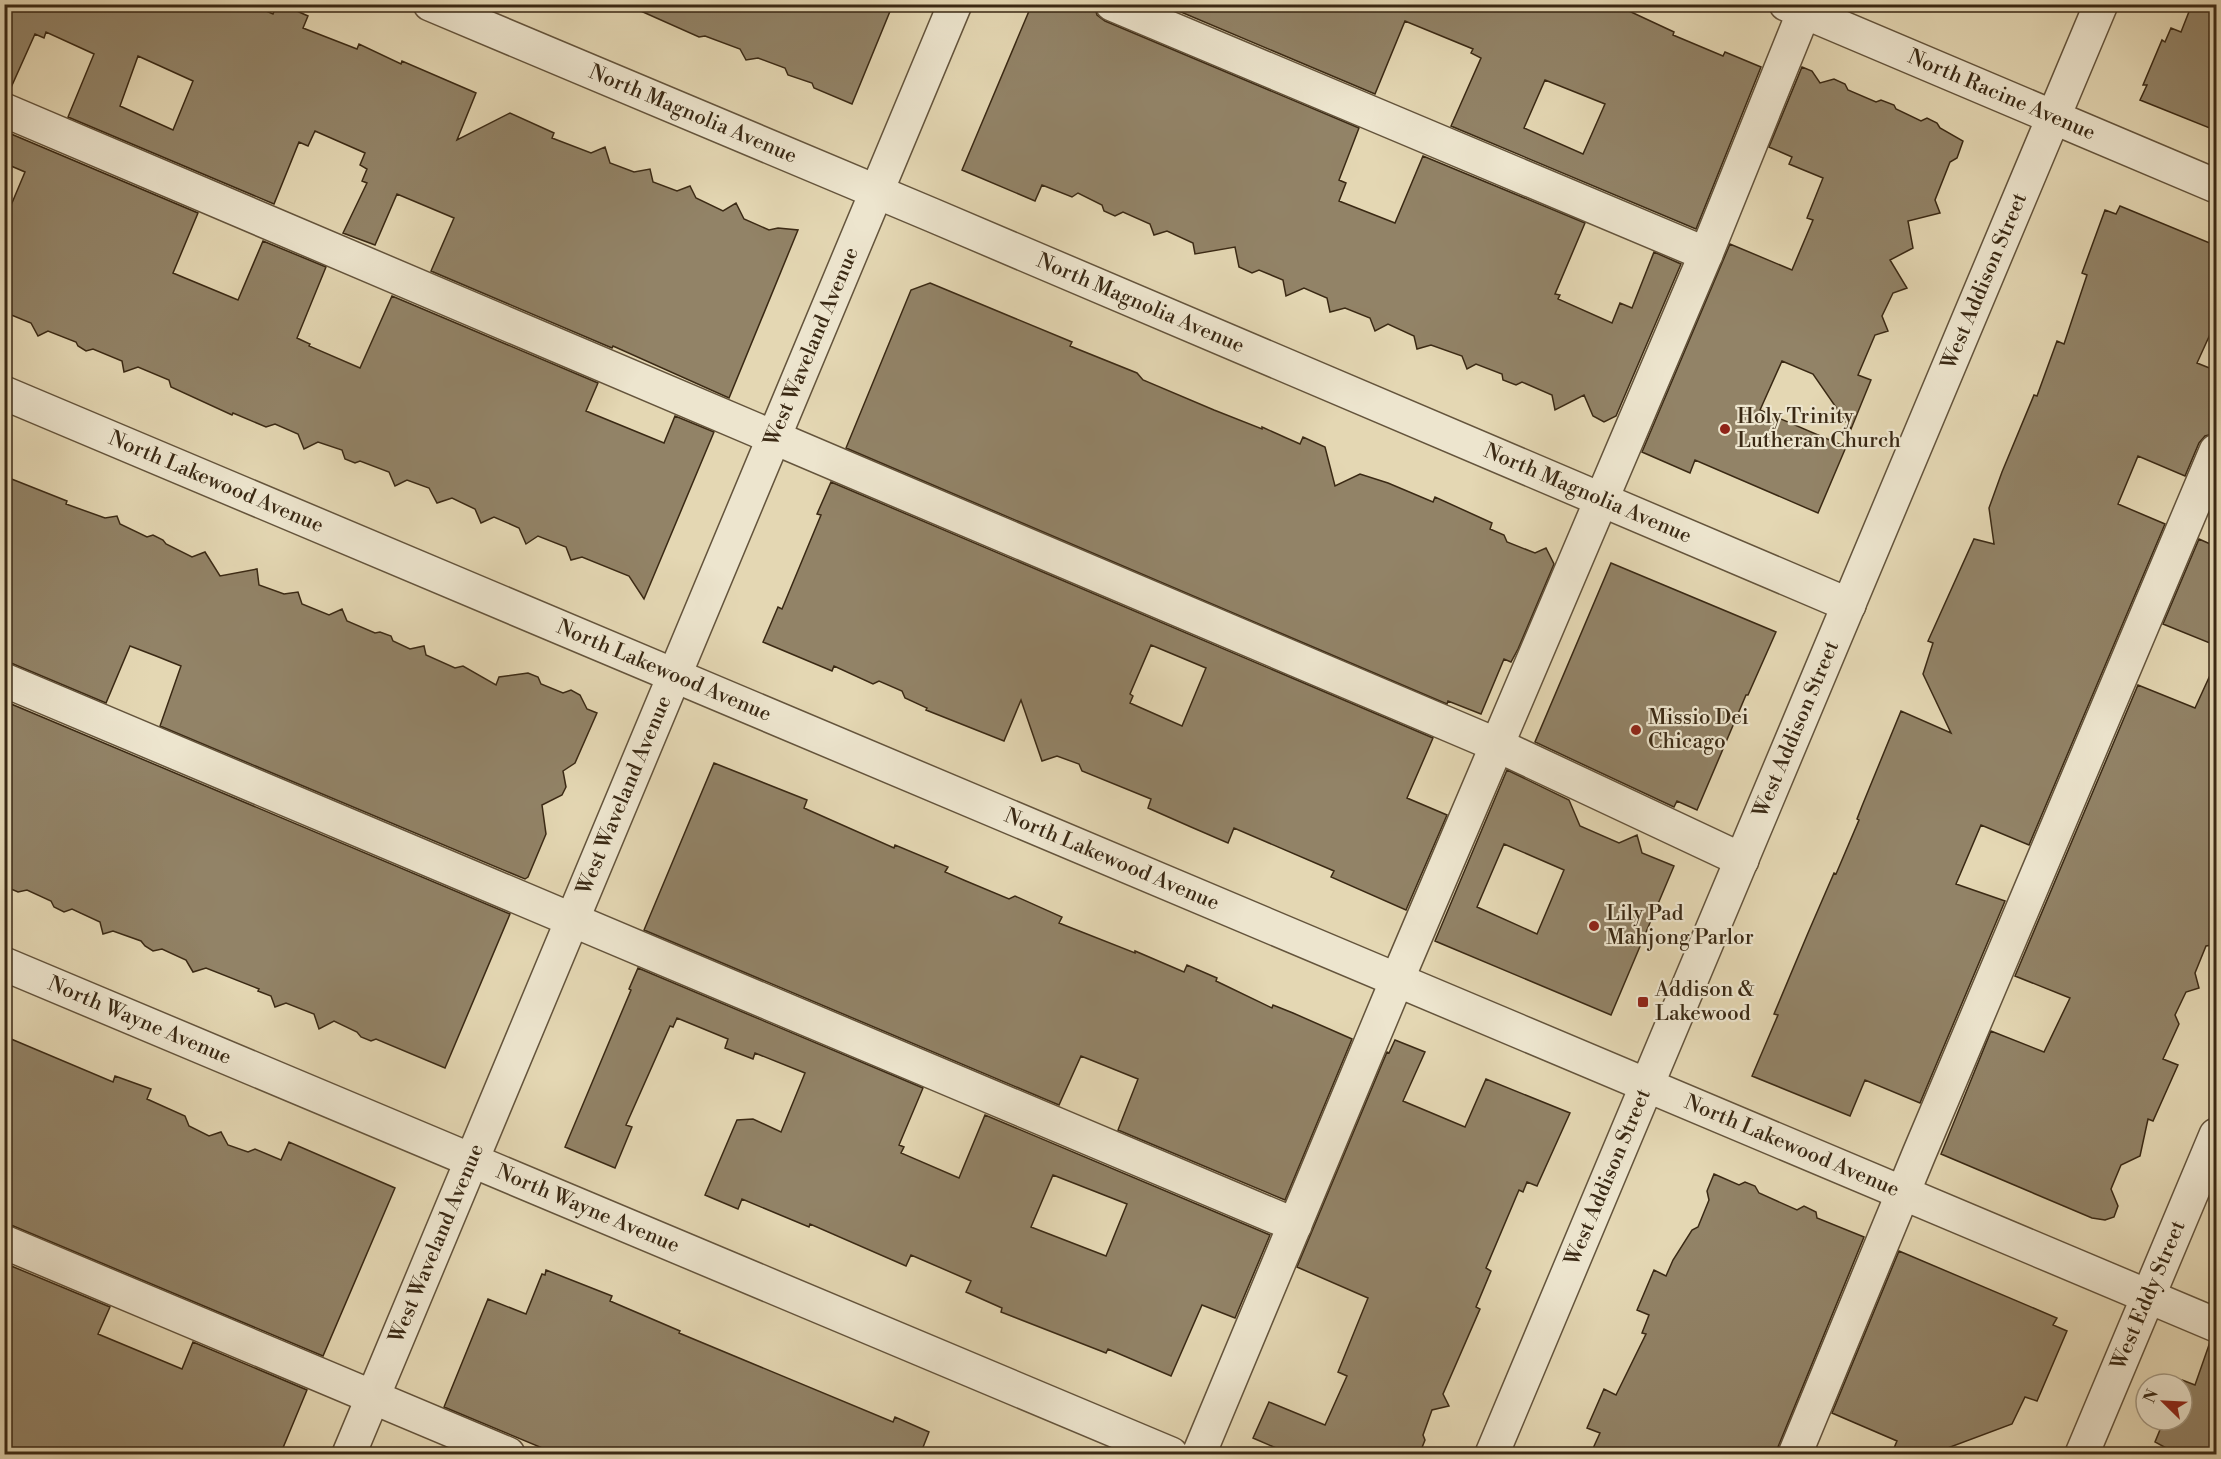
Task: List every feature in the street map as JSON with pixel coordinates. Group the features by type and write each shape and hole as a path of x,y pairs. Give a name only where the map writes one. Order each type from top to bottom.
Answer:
{"street":[{"name":"North Magnolia Avenue","path":"430,4 1602,498 1849,605"},
{"name":"West Waveland Avenue","path":"348,1455 955,4"},
{"path":"1112,4 1706,254"},
{"name":"West Addison Street","path":"1492,1455 2101,4"},
{"path":"1199,1455 1397,980 1706,254 1799,7"},
{"name":"North Racine Avenue","path":"1799,7 2217,186"},
{"path":"4,110 1497,745 1742,860"},
{"name":"North Lakewood Avenue","path":"4,393 2217,1326"},
{"path":"1795,1455 2217,450"},
{"path":"4,680 1295,1225"},
{"name":"North Wayne Avenue","path":"4,964 1171,1455"},
{"name":"West Eddy Street","path":"2082,1455 2217,1135"},
{"path":"4,1242 508,1455"}],"building":[{"path":"4,4 250,4 273,14 277,4 281,4 308,16 303,28 357,49 359,44 401,64 402,61 476,93 457,140 510,113 554,133 552,138 591,153 605,147 610,163 634,172 650,169 653,182 677,191 690,186 696,198 723,211 736,203 744,219 769,230 778,228 798,230 729,398 613,346 612,348 431,271 454,218 397,194 375,245 343,233 367,183 362,181 367,169 360,165 365,153 315,131 308,146 299,142 274,204 68,117 94,54 46,32 44,38 35,34 9,92 4,92","holes":["138,56 193,81 173,130 120,106"]},
{"path":"625,4 893,4 852,104 814,88 812,83 788,75 785,68 758,58 746,60 740,49 705,36 699,37"},
{"path":"1032,4 1094,4 1097,15 1105,21 1359,128 1339,180 1346,183 1339,201 1395,223 1423,156 1585,223 1555,294 1560,295 1558,299 1612,323 1620,303 1632,308 1654,252 1681,264 1616,416 1604,422 1593,416 1584,395 1555,410 1552,395 1522,382 1516,385 1503,380 1502,374 1476,364 1467,369 1462,356 1431,345 1417,349 1414,336 1388,324 1375,331 1370,318 1345,308 1330,312 1327,298 1304,288 1286,296 1283,280 1259,270 1252,273 1239,267 1235,247 1195,254 1193,243 1167,231 1154,235 1150,224 1123,212 1115,216 1104,211 1102,205 1078,193 1072,197 1042,185 1035,201 962,170"},
{"path":"1162,4 1614,4 1674,32 1673,35 1723,56 1725,52 1761,67 1696,229 1451,126 1481,58 1471,53 1473,49 1405,21 1375,94","holes":["1545,80 1605,104 1583,154 1524,128"]},
{"path":"2192,4 2217,4 2217,131 2140,100 2147,85 2143,85 2162,40 2165,42 2171,28 2181,32"},
{"path":"1802,67 1812,71 1820,83 1834,79 1845,84 1848,90 1876,102 1881,100 1894,105 1896,109 1921,121 1927,118 1963,141 1957,158 1950,162 1935,200 1940,213 1908,221 1913,248 1890,260 1907,288 1893,293 1882,316 1888,331 1875,335 1858,375 1871,380 1851,429 1813,374 1782,361 1760,410 1846,447 1818,513 1695,460 1690,473 1642,452 1730,244 1792,270 1813,220 1807,218 1823,178 1789,164 1792,157 1769,147"},
{"path":"4,131 198,213 173,273 238,300 263,241 326,267 297,338 310,344 309,346 360,368 392,296 598,383 586,411 664,443 675,416 714,432 644,599 629,576 582,557 571,560 566,547 538,536 526,544 519,528 494,517 481,523 475,509 452,498 437,503 429,488 407,480 395,486 389,472 360,461 355,463 345,459 342,450 318,442 304,449 298,434 275,424 266,427 233,413 232,415 171,387 169,380 138,367 124,372 122,361 93,349 86,351 76,342 48,331 38,336 31,323 4,312 4,222 25,172 4,163"},
{"path":"2120,206 2217,246 2217,319 2197,363 2217,371 2217,433 2205,436 2199,443 2185,476 2138,456 2118,504 2165,524 2029,845 1981,825 1956,884 2005,901 1920,1103 1865,1080 1850,1116 1752,1076 1778,1015 1774,1014 1859,820 1857,819 1862,806 1901,711 1951,733 1923,674 1933,643 1928,641 1974,539 1994,544 1989,508 2002,472 2034,395 2037,396 2057,341 2064,344 2087,275 2082,273 2105,210 2116,214"},
{"path":"930,283 1072,342 1070,346 1137,373 1143,380 1214,410 1262,429 1262,427 1300,444 1303,437 1325,447 1335,486 1360,474 1433,502 1435,497 1492,523 1490,529 1504,535 1507,542 1535,553 1546,548 1554,564 1518,649 1511,662 1504,659 1481,714 1448,701 1447,704 846,448 911,290"},
{"path":"4,476 67,501 66,504 105,518 117,516 120,524 147,537 153,535 192,557 205,552 220,576 257,569 259,585 284,594 298,592 302,604 329,615 342,609 347,621 375,633 380,632 391,636 393,641 410,649 424,646 426,655 455,668 463,666 496,685 499,677 528,673 538,677 541,684 563,693 571,690 580,695 587,709 597,713 575,763 563,771 566,787 562,795 542,805 546,834 528,877 525,879 160,726 181,666 130,646 106,703 4,662"},
{"path":"831,482 1433,738 1407,798 1447,815 1406,910 1331,877 1334,871 1234,828 1228,843 1148,808 1151,799 1082,771 1079,764 1057,756 1042,761 1021,700 1004,741 926,710 927,708 905,698 902,691 879,681 873,684 834,666 832,671 763,642 778,607 782,609 821,515 817,514","holes":["1151,645 1206,668 1182,726 1130,703 1133,696 1130,694"]},
{"path":"2199,539 2217,547 2217,646 2163,624"},
{"path":"1611,563 1776,632 1748,695 1746,695 1697,810 1677,801 1674,807 1535,742"},
{"path":"2217,660 2217,934 2212,945 2206,946 2195,973 2199,988 2186,992 2175,1015 2179,1024 2163,1059 2178,1065 2153,1121 2148,1119 2140,1156 2121,1165 2111,1189 2118,1206 2114,1217 2105,1220 2092,1218 1941,1154 1991,1031 2044,1052 2070,998 2015,976 2138,685 2195,708"},
{"path":"4,701 510,914 445,1068 376,1039 371,1041 361,1037 357,1032 334,1021 319,1029 314,1014 286,1003 275,1007 271,996 258,991 259,989 206,968 193,972 186,960 162,949 153,951 141,941 113,931 103,934 100,922 72,909 64,912 54,907 51,901 27,890 18,892 4,886"},
{"path":"714,763 807,800 804,808 894,848 895,845 948,867 945,872 1009,899 1015,896 1062,917 1059,923 1184,972 1187,965 1217,978 1216,981 1272,1008 1273,1005 1352,1039 1285,1200 1118,1130 1138,1079 1081,1056 1059,1105 644,930"},
{"path":"1507,770 1569,800 1580,826 1619,843 1637,835 1642,853 1674,866 1611,1015 1435,941","holes":["1504,844 1564,870 1537,934 1477,907"]},
{"path":"638,968 923,1088 899,1145 904,1147 901,1153 959,1178 985,1115 1270,1235 1235,1318 1202,1305 1171,1376 1108,1349 1106,1353 1001,1312 1002,1308 966,1292 971,1281 911,1255 906,1266 810,1224 809,1227 742,1199 738,1209 705,1195 737,1120 753,1119 781,1132 805,1073 755,1053 753,1059 725,1048 728,1039 677,1018 673,1027 670,1026 626,1125 632,1127 615,1168 565,1147 631,990 629,989","holes":["1053,1175 1127,1204 1106,1256 1031,1227"]},
{"path":"4,1036 113,1082 115,1076 151,1089 147,1099 185,1116 189,1126 209,1136 221,1132 228,1145 248,1152 255,1149 281,1160 289,1142 395,1188 323,1356 4,1224"},
{"path":"1395,1040 1425,1052 1403,1101 1465,1127 1486,1079 1570,1113 1537,1186 1527,1182 1523,1192 1519,1190 1486,1268 1491,1271 1476,1307 1480,1309 1443,1394 1449,1406 1432,1410 1419,1455 1292,1455 1253,1438 1269,1402 1325,1425 1347,1376 1338,1372 1368,1298 1297,1267 1387,1052 1389,1053"},
{"path":"1714,1174 1739,1185 1745,1182 1755,1186 1759,1193 1797,1210 1804,1206 1816,1212 1817,1218 1864,1237 1778,1447 1777,1455 1590,1455 1600,1433 1587,1428 1604,1389 1616,1395 1646,1334 1642,1333 1649,1315 1637,1310 1654,1270 1666,1276 1692,1230 1698,1227 1709,1200 1707,1191"},
{"path":"1899,1251 2057,1318 2053,1325 2067,1331 2037,1401 2025,1397 2012,1424 1929,1455 1891,1455 1897,1441 1832,1413"},
{"path":"4,1263 110,1307 98,1334 182,1369 193,1342 307,1390 280,1455 4,1455"},
{"path":"546,1270 612,1296 610,1301 680,1331 679,1333 893,1422 895,1417 929,1432 920,1455 559,1455 444,1407 488,1299 526,1314 542,1274 545,1275"},
{"path":"2210,1342 2217,1343 2217,1455 2179,1455 2155,1442 2159,1432 2194,1432 2195,1385"}],"place":[{"name":"Holy Trinity Lutheran Church","path":"1725,429"},
{"name":"Missio Dei Chicago","path":"1636,730"},
{"name":"Lily Pad Mahjong Parlor","path":"1594,926"},
{"name":"Addison & Lakewood","path":"1643,1002"}]}
